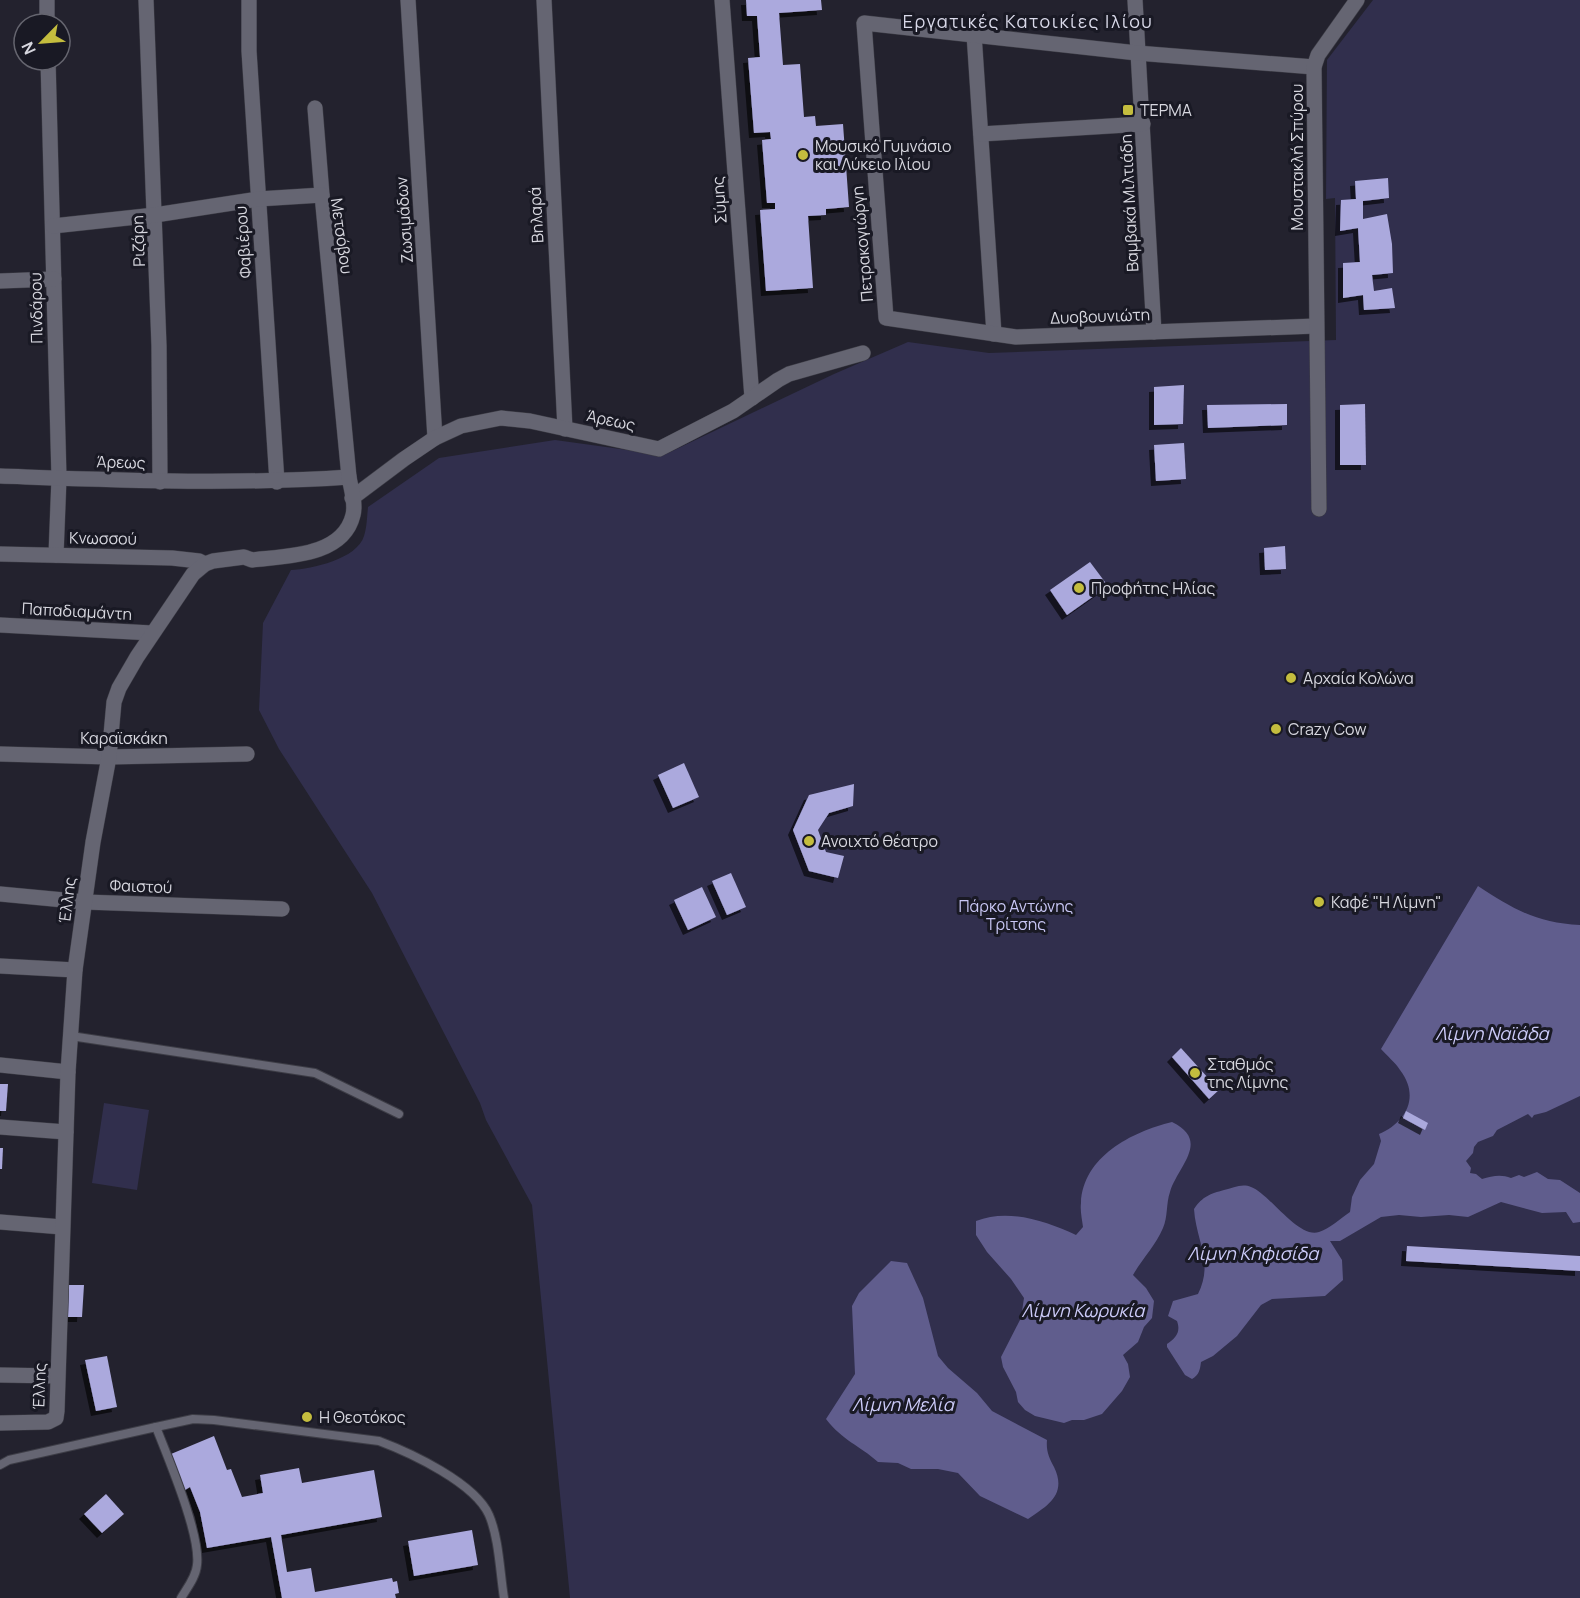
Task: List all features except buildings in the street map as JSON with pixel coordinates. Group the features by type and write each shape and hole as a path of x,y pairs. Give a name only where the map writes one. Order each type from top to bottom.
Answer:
{"street":[{"name":"Ριζάρη","path":"146,0 155,215 160,482"},
{"name":"Φαβιέρου","path":"249,0 249,51 277,482"},
{"name":"Ζωσιμάδων","path":"408,0 435,438"},
{"name":"Βηλαρά","path":"544,0 565,429"},
{"name":"Σύμης","path":"722,0 752,398"},
{"name":"Βαμβακά Μιλτιάδη","path":"1135,0 1154,332"},
{"name":"Μουστακλή Σπύρου","path":"1319,508 1314,67 1318,55 1357,0"},
{"name":"Πετρακογιώργη","path":"886,318 864,23 974,34"},
{"path":"994,334 974,34 1137,53 1314,67"},
{"name":"Πινδάρου","path":"48,72 59,478 56,555"},
{"path":"315,108 322,195"},
{"path":"981,134 1143,124"},
{"name":"Μετσόβου","path":"53,226 155,215 258,199 322,195 349,477"},
{"path":"0,281 54,279"},
{"name":"Δυοβουνιώτη","path":"886,318 1016,337 1316,326"},
{"name":"Άρεως","path":"352,498 435,438 461,426 501,418 530,421 659,449 719,418 789,374 863,353"},
{"name":"Άρεως","path":"0,476 160,482 277,482 349,477"},
{"path":"205,564 227,558 244,557 252,560 309,553 338,540 353,516 349,477"},
{"name":"Κνωσσού","path":"0,554 172,558 199,561 205,564"},
{"name":"Έλλης","path":"0,1423 48,1422 56,1418 68,1072 75,970 93,842 109,757 114,702 124,679 152,633 187,581 205,564"},
{"name":"Παπαδιαμάντη","path":"0,625 152,633"},
{"name":"Καραϊσκάκη","path":"0,754 109,757 247,754"},
{"name":"Φαιστού","path":"0,894 85,902 282,909"},
{"path":"0,966 75,970"},
{"path":"0,1065 68,1072"},
{"path":"0,1126 66,1132"},
{"path":"0,1222 62,1227"},
{"path":"0,1375 57,1376"}],"lane":[{"path":"71,1036 315,1073 399,1114"},
{"path":"0,1466 9,1460 193,1419 379,1441 401,1449 435,1468 482,1501 490,1517 495,1536 504,1598"},
{"path":"156,1427 190,1523 197,1551 197,1567 181,1598"}],"green space":[{"name":"Πάρκο Αντώνης Τρίτσης","path":"1373,0 1580,0 1580,1598 570,1598 532,1205 486,1120 480,1103 372,893 279,749 259,710 263,623 291,570 321,565 353,551 364,536 368,507 439,458 555,440 664,455 834,374 908,342 989,353 1336,340 1335,198 1326,199 1327,60"},
{"path":"104,1103 149,1110 137,1190 92,1183"}],"water":[{"name":"Λίμνη Ναϊάδα","path":"1478,886 1503,902 1538,918 1580,925 1580,1096 1546,1112 1534,1115 1532,1118 1528,1114 1497,1130 1493,1136 1478,1142 1466,1161 1471,1168 1470,1173 1482,1179 1496,1176 1511,1178 1519,1175 1524,1177 1537,1172 1548,1179 1560,1180 1580,1193 1580,1222 1573,1223 1566,1212 1542,1213 1501,1202 1468,1217 1399,1215 1381,1217 1340,1241 1330,1241 1342,1260 1343,1280 1325,1296 1272,1299 1261,1305 1237,1336 1213,1356 1201,1362 1196,1376 1192,1379 1185,1375 1167,1347 1167,1344 1177,1334 1178,1328 1177,1321 1168,1316 1173,1301 1198,1294 1203,1282 1203,1252 1194,1209 1211,1194 1244,1186 1258,1191 1302,1229 1311,1232 1323,1231 1350,1212 1352,1197 1360,1180 1374,1164 1381,1141 1379,1134 1397,1123 1408,1107 1410,1099 1406,1080 1396,1064 1381,1049"},
{"name":"Λίμνη Κωρυκία","path":"1172,1122 1183,1129 1189,1137 1191,1146 1170,1192 1163,1228 1133,1275 1146,1288 1154,1301 1152,1318 1144,1327 1138,1342 1123,1355 1128,1364 1130,1377 1122,1391 1102,1414 1064,1423 1035,1416 1018,1402 1001,1357 1021,1318 1024,1298 976,1235 976,1221 988,1217 1014,1216 1040,1221 1076,1235 1083,1227 1081,1206 1084,1187 1090,1172 1100,1160 1112,1149 1141,1132"},
{"name":"Λίμνη Μελία","path":"891,1261 907,1263 923,1298 938,1356 948,1368 977,1393 992,1411 1047,1440 1048,1454 1057,1476 1057,1492 1049,1504 1028,1519 980,1496 958,1473 938,1469 911,1469 898,1463 878,1462 845,1438 826,1419 855,1374 852,1306 859,1293"}],"place":[{"name":"ΤΕΡΜΑ","path":"1128,110"},
{"name":"Μουσικό Γυμνάσιο και Λύκειο Ιλίου","path":"803,155"},
{"name":"Προφήτης Ηλίας","path":"1079,588"},
{"name":"Αρχαία Κολώνα","path":"1291,678"},
{"name":"Crazy Cow","path":"1276,729"},
{"name":"Ανοιχτό θέατρο","path":"809,841"},
{"name":"Καφέ \"Η Λίμνη\"","path":"1319,902"},
{"name":"Σταθμός της Λίμνης","path":"1195,1073"},
{"name":"Η Θεοτόκος","path":"307,1417"}],"district":[{"name":"Εργατικές Κατοικίες Ιλίου","path":"1028,22"}],"water label":[{"name":"Λίμνη Κηφισίδα","path":"1253,1254"}]}
